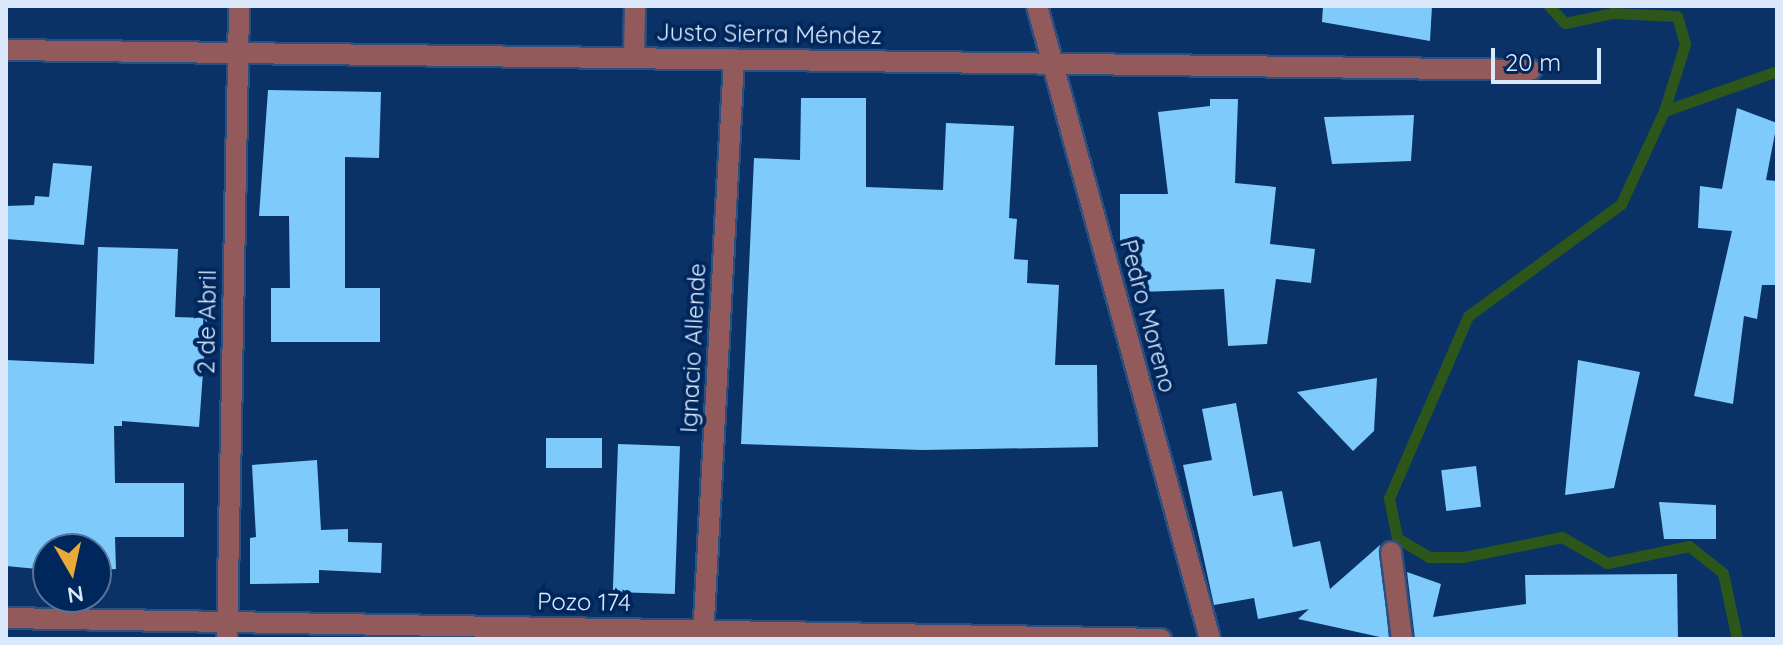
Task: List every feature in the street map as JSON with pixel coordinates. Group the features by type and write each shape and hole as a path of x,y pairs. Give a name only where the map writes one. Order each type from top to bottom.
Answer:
{"street":[{"name":"2 de Abril","path":"227,630 239,6"},
{"path":"634,58 635,6"},
{"name":"Pedro Moreno","path":"1037,6 1210,639"},
{"name":"Justo Sierra Méndez","path":"6,50 1531,70"},
{"name":"Ignacio Allende","path":"703,635 734,59"},
{"path":"1391,552 1402,639"},
{"name":"Pozo 174","path":"6,618 227,630 1161,639"}],"building":[{"path":"1323,6 1432,6 1430,41 1322,22"},
{"path":"268,90 381,92 379,158 345,157 345,288 380,288 380,342 271,342 271,288 290,288 289,216 259,216"},
{"path":"801,98 866,98 866,187 943,190 946,123 1014,126 1009,218 1017,219 1014,259 1028,260 1027,283 1059,285 1055,365 1097,365 1098,447 922,450 741,444 754,158 800,160"},
{"path":"1210,99 1238,99 1235,183 1276,187 1270,244 1315,249 1311,283 1276,279 1267,344 1228,346 1224,289 1140,292 1138,245 1120,245 1120,194 1168,194 1158,112 1210,106"},
{"path":"1737,108 1777,123 1766,180 1777,181 1777,285 1762,285 1757,319 1744,316 1733,404 1694,396 1732,231 1698,228 1700,186 1722,189"},
{"path":"1414,115 1411,161 1332,164 1324,117"},
{"path":"53,163 92,166 84,245 6,239 6,206 34,205 35,196 49,197"},
{"path":"98,247 178,249 175,317 207,318 199,427 122,421 122,426 114,426 115,483 184,483 184,537 115,537 116,569 112,569 112,533 32,533 32,568 6,566 6,360 94,364"},
{"path":"1578,360 1640,372 1614,488 1565,495"},
{"path":"1377,378 1374,431 1353,451 1297,392"},
{"path":"1236,403 1253,496 1282,491 1293,547 1320,541 1330,589 1380,545 1389,639 1298,619 1309,609 1258,619 1254,598 1214,605 1183,465 1212,460 1202,409"},
{"path":"546,438 602,438 602,468 546,468"},
{"path":"618,444 680,446 675,594 613,592"},
{"path":"317,460 321,530 348,529 348,542 382,543 381,573 319,570 319,583 250,584 250,538 256,537 252,465"},
{"path":"1476,466 1481,507 1446,511 1441,470"},
{"path":"1659,502 1716,505 1716,539 1664,539"},
{"path":"1407,572 1441,584 1433,617 1526,604 1525,575 1677,574 1678,639 1415,639"}],"waterway":[{"path":"1549,6 1565,23 1612,13 1677,16 1685,44 1664,111"},
{"path":"1737,639 1723,573 1689,546 1607,563 1562,537 1464,557 1429,557 1397,538 1389,498 1468,316 1621,204 1664,111 1777,71"}]}
